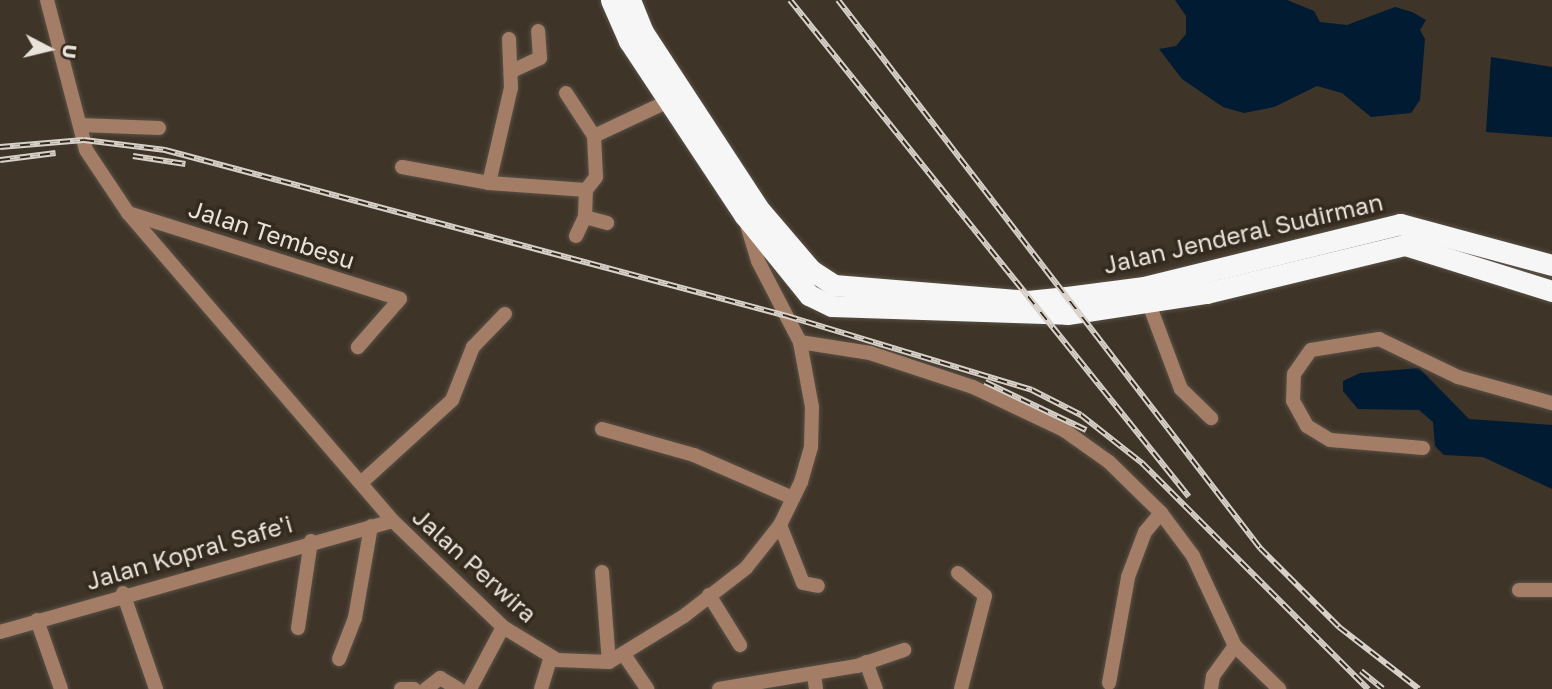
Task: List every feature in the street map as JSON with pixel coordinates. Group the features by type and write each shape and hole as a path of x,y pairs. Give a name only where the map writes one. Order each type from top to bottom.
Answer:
{"highway":[{"name":"Jalan Jenderal Sudirman","path":"611,0 629,41 809,295 832,306 1024,316 1405,245 1552,291"},
{"name":"Jalan Jenderal Sudirman","path":"630,0 643,32 751,212"},
{"name":"Jalan Jenderal Sudirman","path":"1146,295 1393,225 1552,265"}],"street":[{"name":"Jalan Perwira","path":"47,0 86,150 128,213 187,287 362,482 393,521 503,627 551,657 575,665 609,662 625,656 746,568 780,525 793,498 811,447 813,407 800,342 758,261 751,212"},
{"path":"512,71 538,61 538,31"},
{"path":"489,183 512,71 509,39"},
{"path":"566,93 594,136 596,177 586,190 585,217 576,236"},
{"path":"594,136 671,100"},
{"path":"80,125 159,128"},
{"path":"402,167 489,183 586,190"},
{"name":"Jalan Tembesu","path":"128,213 400,299 358,347"},
{"path":"585,217 607,223"},
{"path":"1146,295 1181,388 1212,418"},
{"path":"362,482 452,400 473,346 505,314"},
{"path":"1423,448 1330,440 1307,426 1293,401 1294,374 1311,351 1379,340 1458,377 1552,403"},
{"path":"800,342 870,353 1028,410 1109,462 1161,513 1193,556 1236,646 1279,689"},
{"path":"602,429 694,455 793,498"},
{"path":"1109,683 1128,577 1145,531 1161,513"},
{"name":"Jalan Kopral Safe'i","path":"0,632 123,593 393,521"},
{"path":"780,525 803,583 818,586"},
{"path":"339,659 355,618 371,526"},
{"path":"298,628 311,541"},
{"path":"602,572 609,662"},
{"path":"958,573 985,596 961,689"},
{"path":"1519,590 1552,590"},
{"path":"123,593 156,689"},
{"path":"709,595 740,645"},
{"path":"37,620 61,689"},
{"path":"470,689 503,627"},
{"path":"1211,689 1213,676 1236,646"},
{"path":"719,689 815,682 904,650"},
{"path":"625,656 647,689"},
{"path":"541,689 551,657"},
{"path":"866,662 876,689"},
{"path":"426,689 440,678 458,689"},
{"path":"401,689 414,689"}],"water":[{"path":"1175,0 1287,0 1314,11 1320,22 1347,25 1395,7 1412,12 1426,20 1420,30 1425,39 1420,100 1411,113 1371,117 1342,93 1317,86 1274,107 1244,113 1223,107 1182,79 1159,49 1176,46 1186,34 1186,16"},
{"path":"1491,57 1552,67 1552,137 1486,132"},
{"path":"1419,368 1469,419 1552,425 1552,489 1483,457 1444,455 1435,446 1433,422 1419,410 1358,409 1343,391 1343,381 1360,373"}],"railway":[{"path":"790,0 1189,497"},
{"path":"838,0 1260,548 1339,627 1419,689"},
{"path":"0,147 84,140 165,150 787,316 1032,390 1081,415 1142,463 1368,689"},
{"path":"0,160 56,153"},
{"path":"133,156 185,164"},
{"path":"985,382 1086,430"},
{"path":"1361,671 1383,689"}]}
